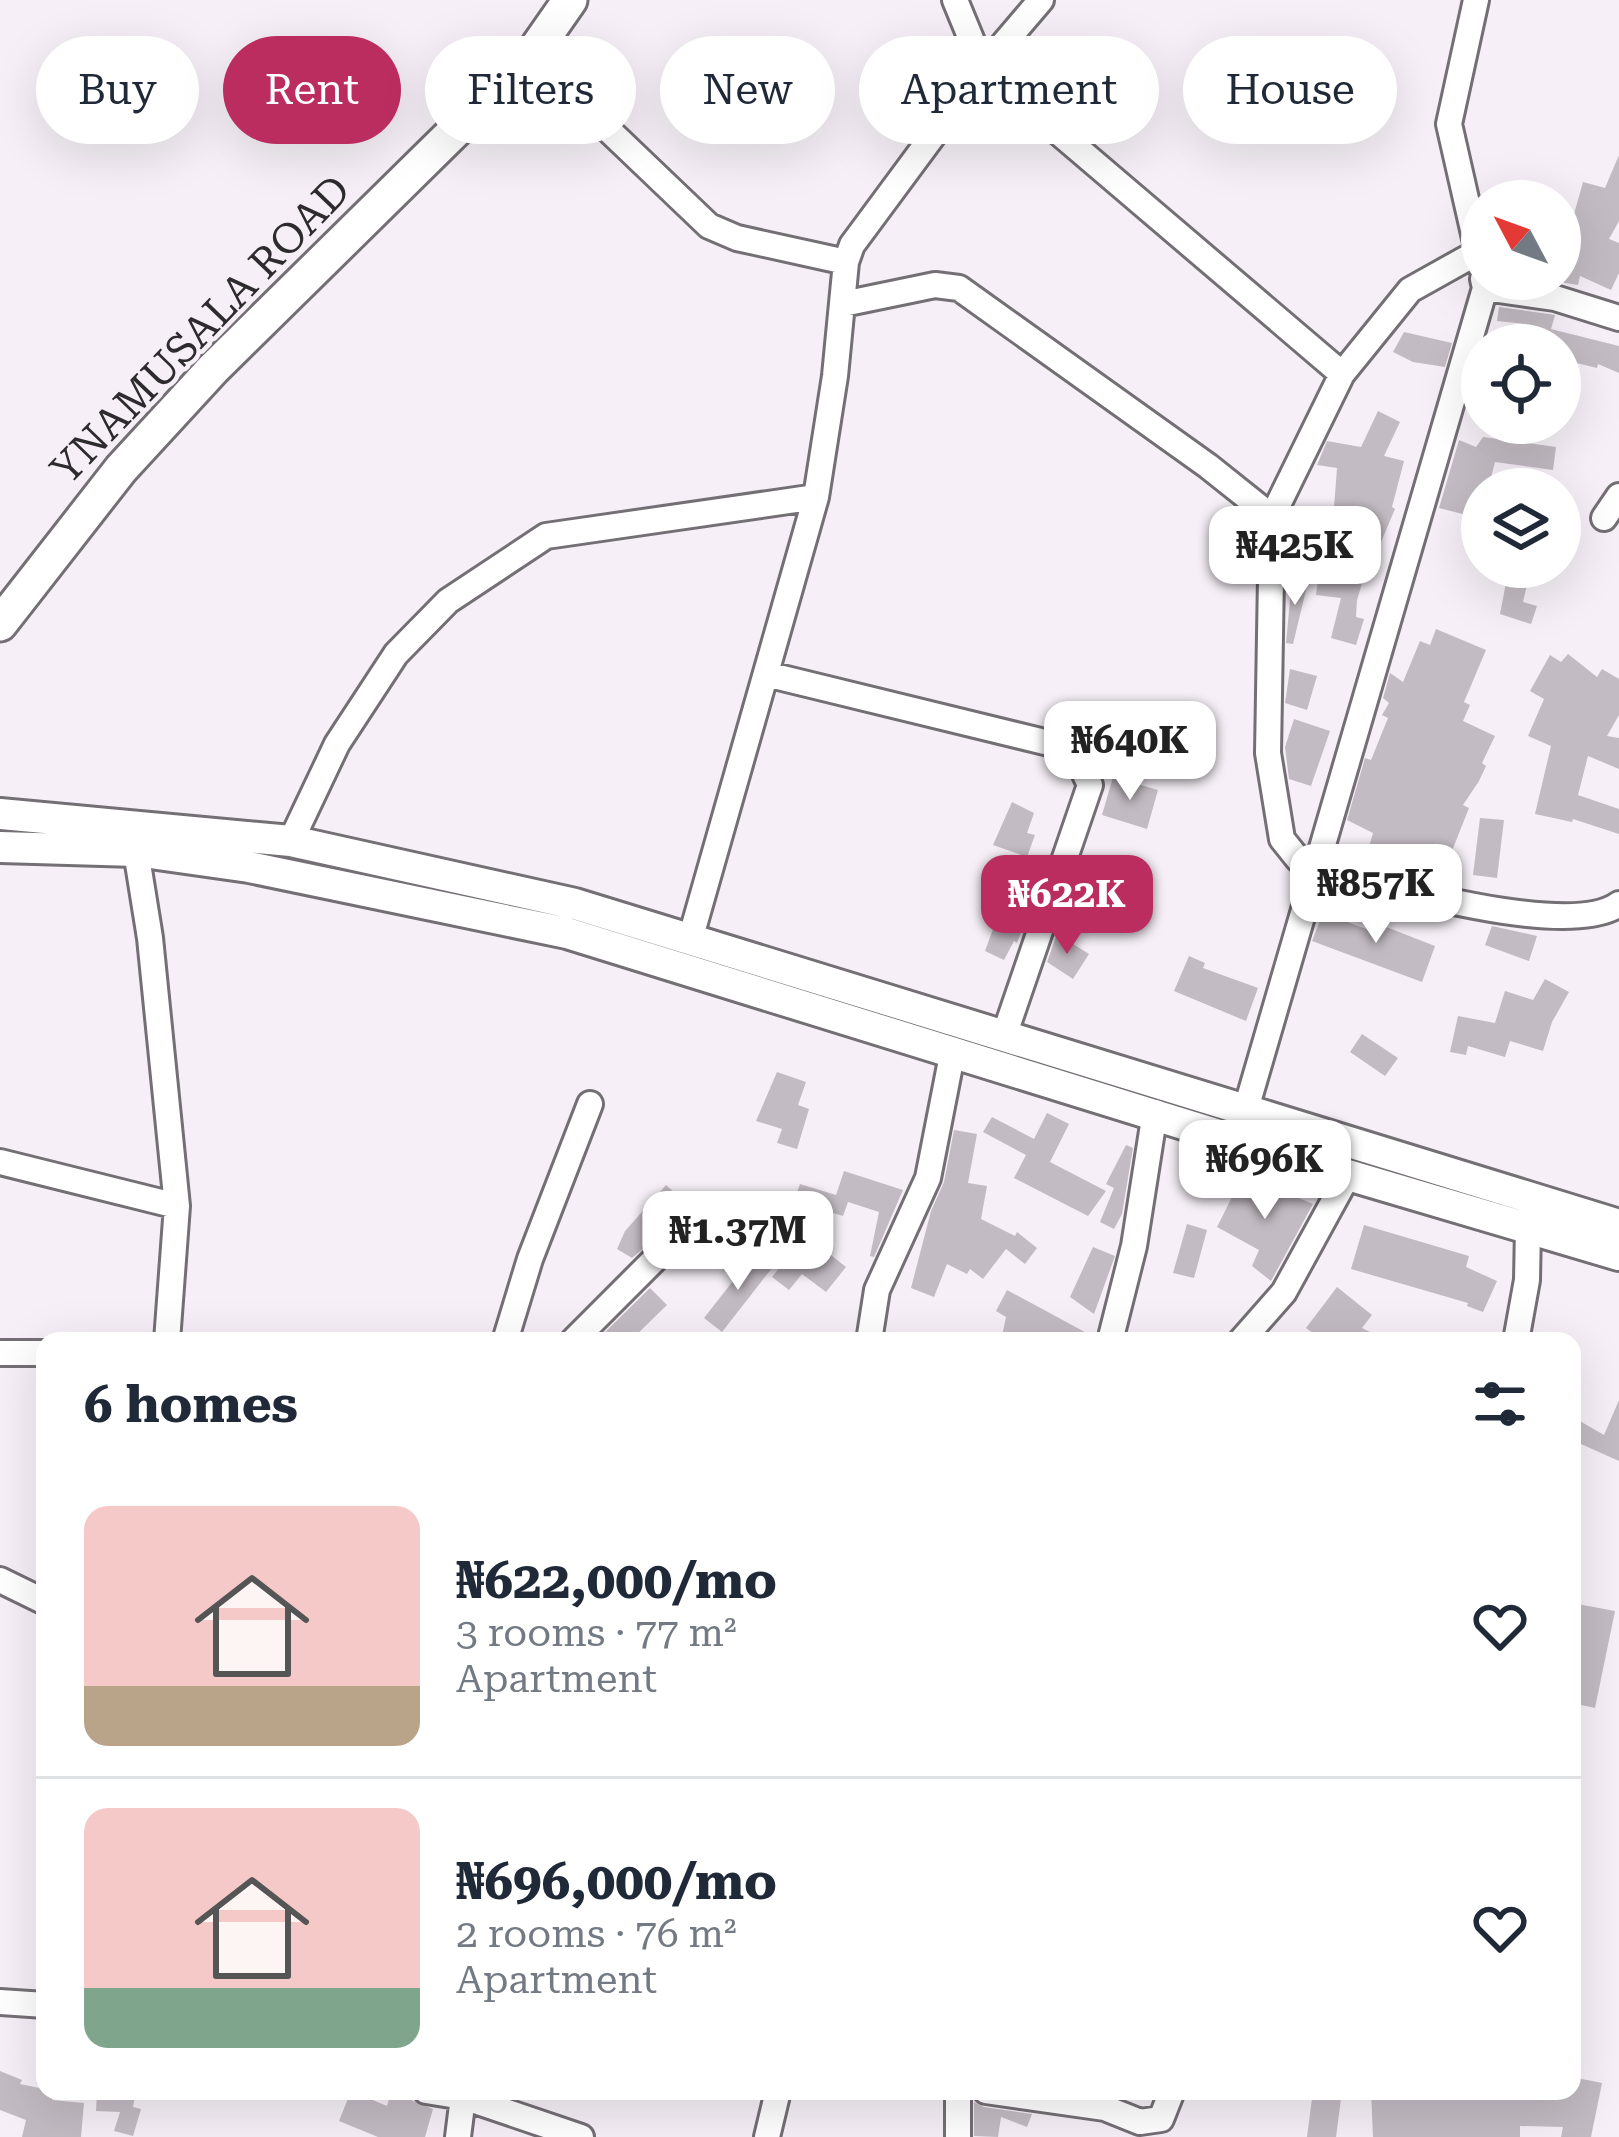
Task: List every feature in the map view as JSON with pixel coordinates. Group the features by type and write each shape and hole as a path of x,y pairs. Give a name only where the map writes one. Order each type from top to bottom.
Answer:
{"main road":[{"name":"YNAMUSALA ROAD","path":"546,36 570,0"},
{"name":"YNAMUSALA ROAD","path":"0,623 121,469 198,386 443,144"}],"street":[{"path":"955,0 970,36"},
{"path":"1010,36 1041,0"},
{"path":"1461,180 1449,124 1476,0"},
{"path":"624,144 709,226 737,238 846,262"},
{"path":"690,940 816,497 846,262 852,245 927,144"},
{"path":"1072,144 1342,374"},
{"path":"1461,278 1410,290 1342,374 1272,517 1268,753 1282,839 1298,860 1314,869 1530,916 1586,917 1619,904"},
{"path":"843,304 935,284 959,289 1189,452 1272,517"},
{"path":"1246,1108 1448,425 1476,300"},
{"path":"1561,300 1619,318"},
{"path":"1604,518 1619,496"},
{"path":"291,841 337,744 396,654 448,602 546,536 816,497"},
{"path":"766,674 1058,745 1083,770 1090,784 1004,1036"},
{"path":"0,814 291,841 575,904 1619,1225"},
{"path":"0,847 136,851 292,876 567,932 1619,1256"},
{"path":"136,851 150,938 177,1205 168,1332"},
{"path":"870,1332 877,1290 928,1178 952,1050"},
{"path":"509,1332 530,1259 590,1104"},
{"path":"1112,1332 1134,1246 1155,1112"},
{"path":"0,1162 177,1205"},
{"path":"1249,1332 1284,1292 1348,1175"},
{"path":"581,1332 661,1253 713,1210"},
{"path":"1518,1332 1527,1280 1528,1228"},
{"path":"0,1353 36,1353"},
{"path":"0,1580 36,1598"},
{"path":"0,2002 36,2004"},
{"path":"458,2137 464,2100"},
{"path":"473,2100 581,2137"},
{"path":"767,2137 776,2100"},
{"path":"958,2100 958,2137"},
{"path":"1050,2100 1106,2108 1139,2122 1161,2119 1168,2100"}],"building":[{"path":"1619,155 1619,221 1609,239 1619,243 1619,273 1611,290 1581,276 1581,189 1583,182 1605,188"},
{"path":"1499,307 1555,315 1552,324 1497,321"},
{"path":"1404,332 1452,343 1445,367 1413,362 1393,352"},
{"path":"1581,336 1619,346 1619,373 1598,364 1597,368 1581,364"},
{"path":"1378,411 1400,422 1384,456 1404,461 1395,509 1381,542 1361,532 1356,568 1366,570 1356,617 1364,619 1356,645 1331,638 1341,598 1316,595 1320,562 1332,563 1340,507 1334,507 1337,468 1317,465 1327,441 1361,447"},
{"path":"1459,440 1476,447 1556,447 1553,468 1495,462 1493,468 1461,468 1461,514 1439,508"},
{"path":"1292,579 1308,582 1293,644 1286,643"},
{"path":"1505,588 1526,588 1523,602 1537,606 1531,624 1500,614"},
{"path":"1436,629 1486,650 1464,702 1470,705 1463,721 1495,736 1482,763 1486,766 1463,805 1469,808 1446,866 1401,848 1396,863 1367,854 1373,833 1347,820 1365,758 1371,760 1388,718 1382,715 1389,703 1383,698 1390,673 1403,682 1420,641 1430,645"},
{"path":"1568,654 1597,677 1602,669 1619,679 1619,715 1607,736 1619,738 1619,769 1588,756 1578,795 1619,809 1619,834 1573,819 1535,814 1551,746 1528,736 1544,699 1530,691 1550,655 1561,662"},
{"path":"1290,669 1317,676 1307,710 1285,703"},
{"path":"1294,719 1330,731 1311,786 1289,779 1285,747"},
{"path":"1113,777 1158,790 1147,829 1102,815"},
{"path":"1012,802 1034,813 1027,833 1035,835 1027,857 993,845"},
{"path":"1480,818 1504,820 1497,878 1473,875"},
{"path":"1001,907 1027,916 1017,943 1004,960 985,951"},
{"path":"1323,913 1377,933 1381,925 1435,946 1422,982 1312,941"},
{"path":"1492,926 1537,936 1529,961 1485,945"},
{"path":"1057,934 1089,954 1073,979 1047,962"},
{"path":"1189,956 1205,963 1203,968 1258,988 1246,1021 1174,991"},
{"path":"1545,979 1569,992 1543,1051 1510,1041 1505,1057 1468,1046 1466,1055 1450,1052 1458,1016 1495,1023 1505,991 1533,1000"},
{"path":"1362,1034 1398,1058 1385,1076 1350,1052"},
{"path":"777,1072 806,1082 798,1105 809,1109 797,1149 777,1143 782,1129 756,1121"},
{"path":"1047,1113 1069,1124 1050,1162 1106,1191 1088,1216 1014,1178 1026,1155 983,1132 992,1117 1034,1139"},
{"path":"954,1130 977,1134 968,1183 987,1186 981,1219 1015,1236 1017,1232 1037,1248 1025,1264 1006,1249 983,1279 970,1269 967,1274 947,1264 934,1297 911,1288 931,1211 944,1182"},
{"path":"1126,1145 1133,1148 1122,1214 1114,1229 1100,1222 1114,1188 1106,1184"},
{"path":"844,1171 903,1190 874,1257 870,1256 879,1212 848,1202 843,1216 794,1201 800,1184 836,1195"},
{"path":"1243,1175 1313,1204 1271,1281 1252,1266 1259,1250 1217,1227"},
{"path":"666,1185 691,1208 632,1258 617,1249 625,1231"},
{"path":"1187,1224 1207,1230 1194,1278 1173,1273"},
{"path":"1364,1225 1469,1256 1466,1267 1497,1281 1483,1312 1468,1303 1351,1269"},
{"path":"806,1235 846,1267 826,1292 802,1274 789,1290 772,1277"},
{"path":"1093,1247 1115,1256 1094,1314 1070,1297"},
{"path":"754,1254 772,1268 722,1332 704,1318"},
{"path":"1337,1287 1372,1315 1362,1328 1370,1332 1311,1332 1306,1328"},
{"path":"650,1288 667,1305 639,1332 605,1332"},
{"path":"1007,1290 1085,1332 1003,1332 1006,1317 996,1311"},
{"path":"1619,1400 1619,1461 1581,1444 1581,1422 1604,1435"},
{"path":"1581,1605 1615,1611 1595,1708 1581,1705"},
{"path":"0,2071 36,2087 36,2100 84,2103 81,2137 22,2137 26,2120 0,2110"},
{"path":"1581,2079 1602,2083 1591,2137 1561,2137 1563,2127 1520,2126 1520,2137 1373,2137 1371,2100 1581,2100"},
{"path":"97,2100 134,2100 133,2107 141,2109 133,2136 114,2131 120,2112 96,2111"},
{"path":"347,2100 373,2100 387,2106 389,2100 411,2100 433,2109 425,2137 378,2137 339,2121"},
{"path":"1312,2100 1341,2100 1336,2137 1307,2137"},
{"path":"974,2102 1032,2114 1027,2127 1001,2117 998,2137 974,2136"}]}
